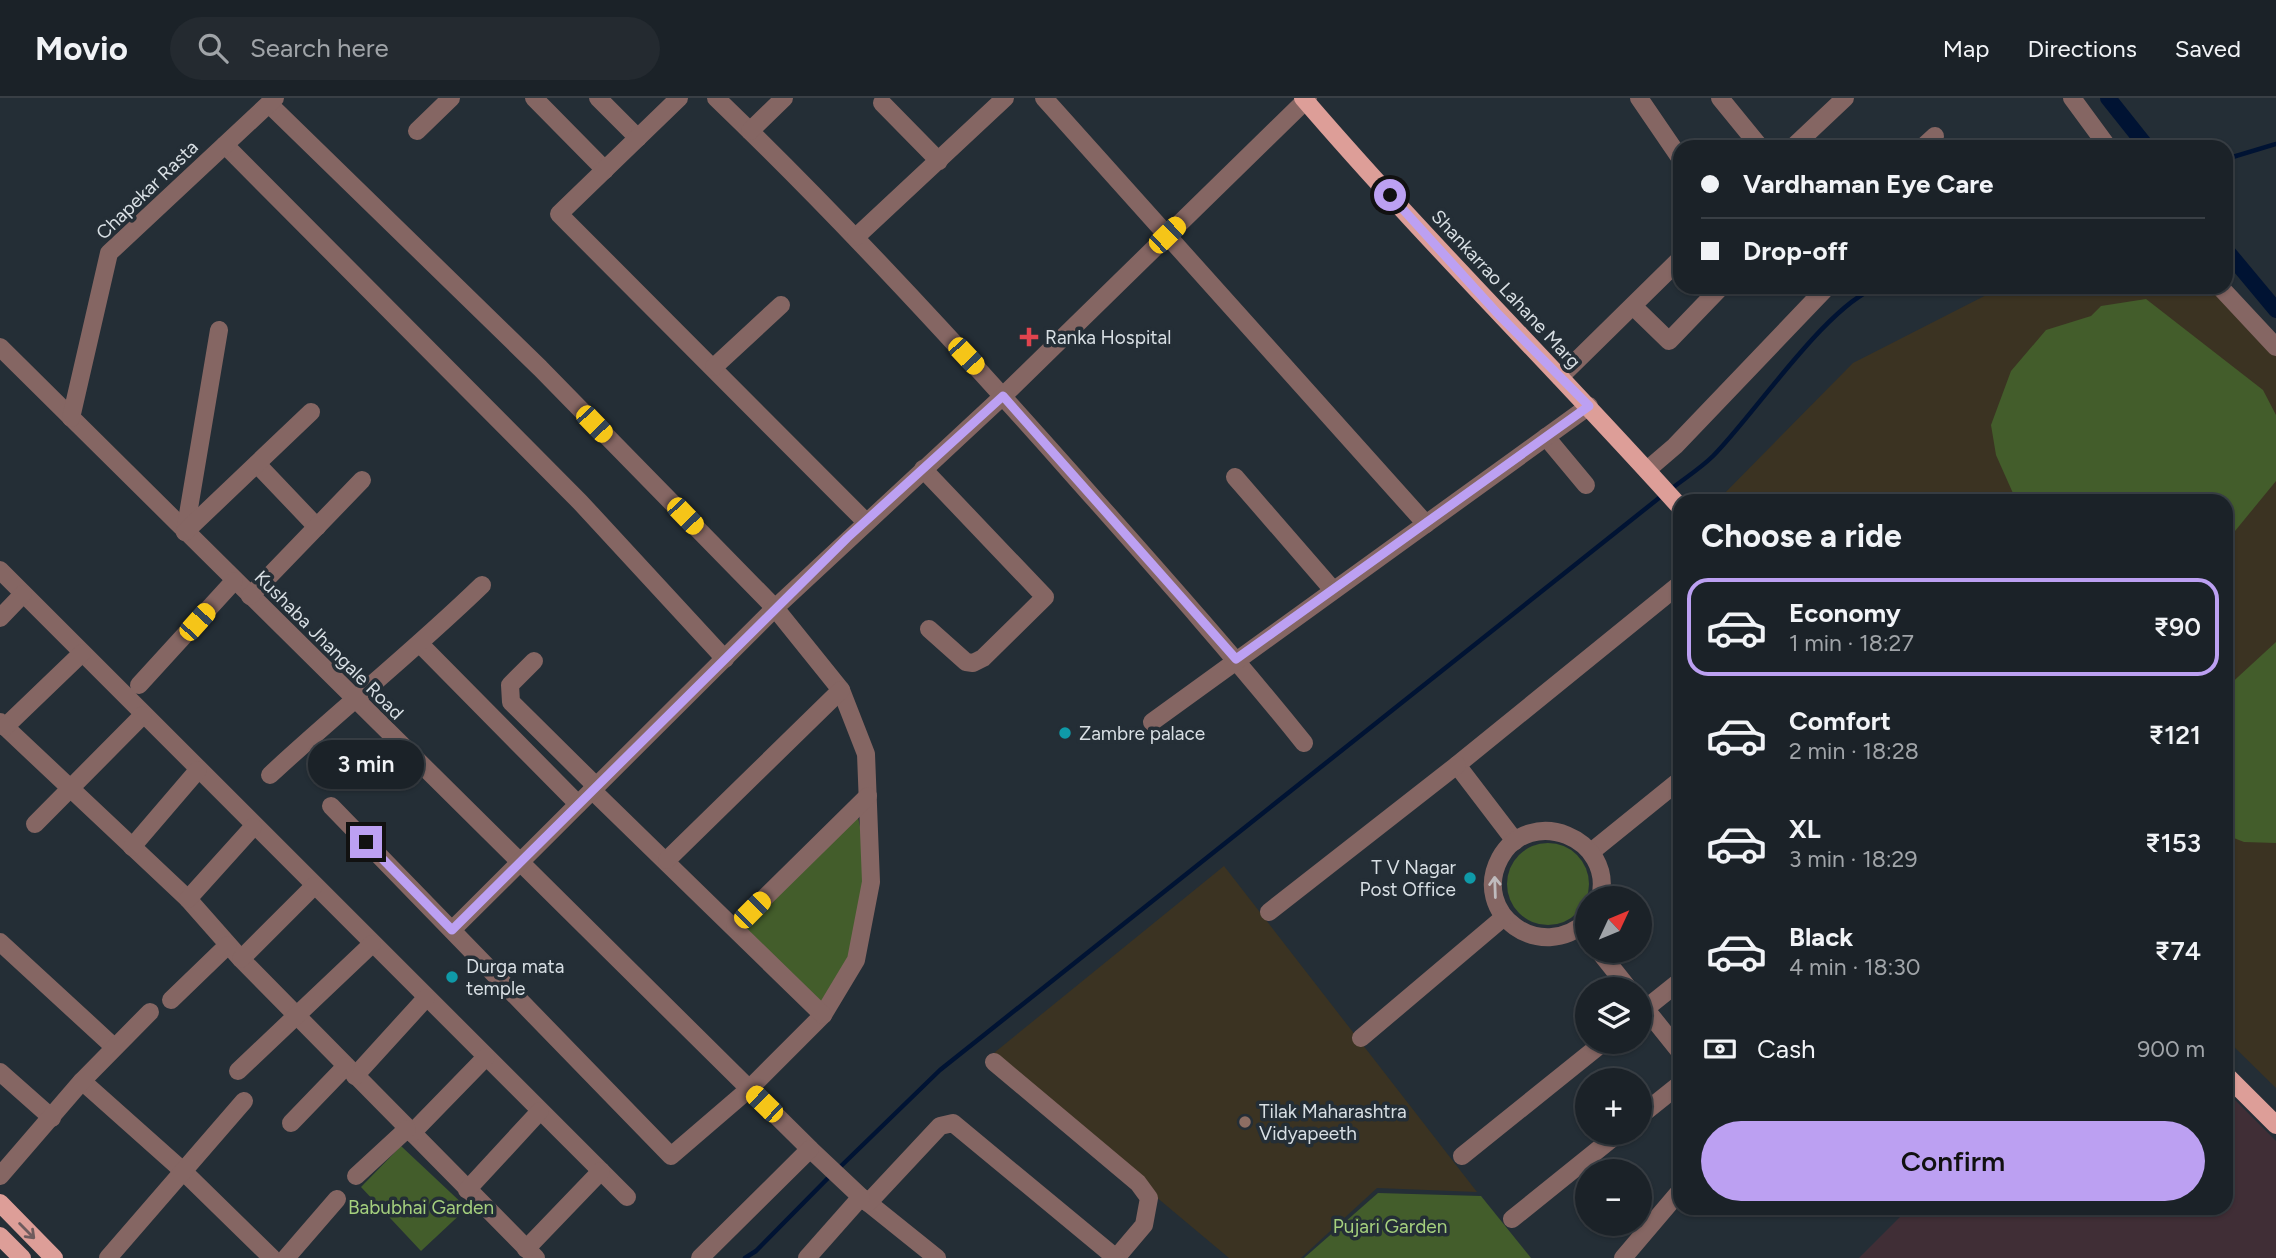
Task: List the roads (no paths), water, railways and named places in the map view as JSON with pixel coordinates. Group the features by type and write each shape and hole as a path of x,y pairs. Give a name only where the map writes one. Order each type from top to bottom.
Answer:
{"main road":[{"name":"Shankarrao Lahane Marg","path":"1305,99 1498,314 1589,406 1673,499"},
{"path":"2233,1082 2276,1125"},
{"path":"0,1203 54,1258"},
{"path":"0,1236 22,1258"}],"street":[{"path":"417,131 451,98"},
{"path":"534,98 605,170"},
{"path":"598,98 638,138"},
{"path":"679,98 559,214 865,521"},
{"path":"716,98 856,237 1003,396 1236,659 1304,743"},
{"path":"750,131 784,98"},
{"path":"856,237 1005,98"},
{"path":"1044,98 1426,524"},
{"path":"1639,98 1673,148"},
{"path":"1720,98 1754,140"},
{"path":"1800,140 1845,98"},
{"path":"2072,98 2103,140"},
{"path":"452,930 775,608 865,521 1003,396 1305,99"},
{"path":"272,101 540,368 775,608 841,690 866,754 871,882 856,960 823,1015 749,1089 671,1156 331,806"},
{"name":"Chapekar Rasta","path":"71,418 109,253 272,101"},
{"path":"882,103 939,161"},
{"path":"225,145 334,258 580,502 725,659"},
{"path":"1560,377 1673,266"},
{"path":"1633,306 1669,341 1714,294"},
{"path":"1647,470 1675,446 1820,294"},
{"path":"2227,294 2276,347"},
{"path":"714,367 781,305"},
{"path":"185,532 219,330"},
{"name":"Kushaba Jhangale Road","path":"0,347 815,1154 860,1197 937,1258"},
{"path":"1152,722 1589,406"},
{"path":"185,532 311,412"},
{"path":"1546,438 1586,485"},
{"path":"257,464 317,527"},
{"path":"923,469 1045,597 983,658 973,663 966,662 929,629"},
{"path":"1235,477 1333,590"},
{"path":"250,596 362,480"},
{"path":"0,570 253,827 627,1197"},
{"path":"139,685 234,581"},
{"path":"270,775 353,698 421,645 482,585"},
{"path":"1269,912 1457,765 1673,590"},
{"path":"0,618 23,594"},
{"path":"421,645 578,804"},
{"path":"82,653 3,724 68,789 188,899 241,959 467,1190 531,1253 601,1171"},
{"path":"534,661 510,685 511,702 823,1015"},
{"path":"667,860 841,690"},
{"path":"35,824 143,715"},
{"path":"1457,765 1515,841"},
{"path":"132,847 198,770"},
{"path":"1591,852 1673,786"},
{"path":"735,928 868,796"},
{"path":"188,899 253,827"},
{"path":"1575,932 1561,937 1540,938 1520,931 1504,917 1495,898 1494,876 1501,856 1515,841 1534,832 1555,831 1575,838 1591,852 1600,871 1600,886"},
{"path":"241,959 314,886"},
{"path":"1361,1038 1504,917"},
{"path":"0,942 114,1047"},
{"path":"238,1070 372,944"},
{"path":"171,1000 228,945"},
{"path":"1608,963 1619,977"},
{"path":"1652,1001 1673,986"},
{"path":"291,1123 351,1071 426,998"},
{"path":"0,1176 82,1081 150,1012"},
{"path":"1652,1020 1673,1044"},
{"path":"1462,1156 1589,1054"},
{"path":"356,1177 410,1131 486,1058"},
{"path":"807,1258 860,1197 946,1122 953,1123 1116,1258 1144,1225 1149,1198 1138,1183 994,1062"},
{"path":"0,1072 52,1118"},
{"path":"82,1081 184,1171 272,1258"},
{"path":"1652,1106 1673,1090"},
{"path":"108,1258 244,1101"},
{"path":"467,1190 540,1111"},
{"path":"1512,1219 1603,1145"},
{"path":"700,1258 815,1154"},
{"path":"286,1258 337,1199"},
{"path":"1623,1258 1673,1199"}],"waterway":[{"path":"2108,98 2141,140"},
{"path":"2233,157 2276,144"},
{"path":"2233,258 2276,310"},
{"path":"1671,489 1713,456 1815,337 1837,314 1864,294"},
{"path":"839,1168 940,1070 1664,494"},
{"path":"745,1258 756,1251 832,1174"}],"place":[{"name":"Ranka Hospital","path":"1029,337"},
{"name":"Zambre palace","path":"1065,733"},
{"name":"T V Nagar Post Office","path":"1470,878"},
{"name":"Durga mata temple","path":"452,977"},
{"name":"Tilak Maharashtra Vidyapeeth","path":"1245,1122"}],"park label":[{"name":"Babubhai Garden","path":"421,1207"},
{"name":"Pujari Garden","path":"1390,1226"}]}
